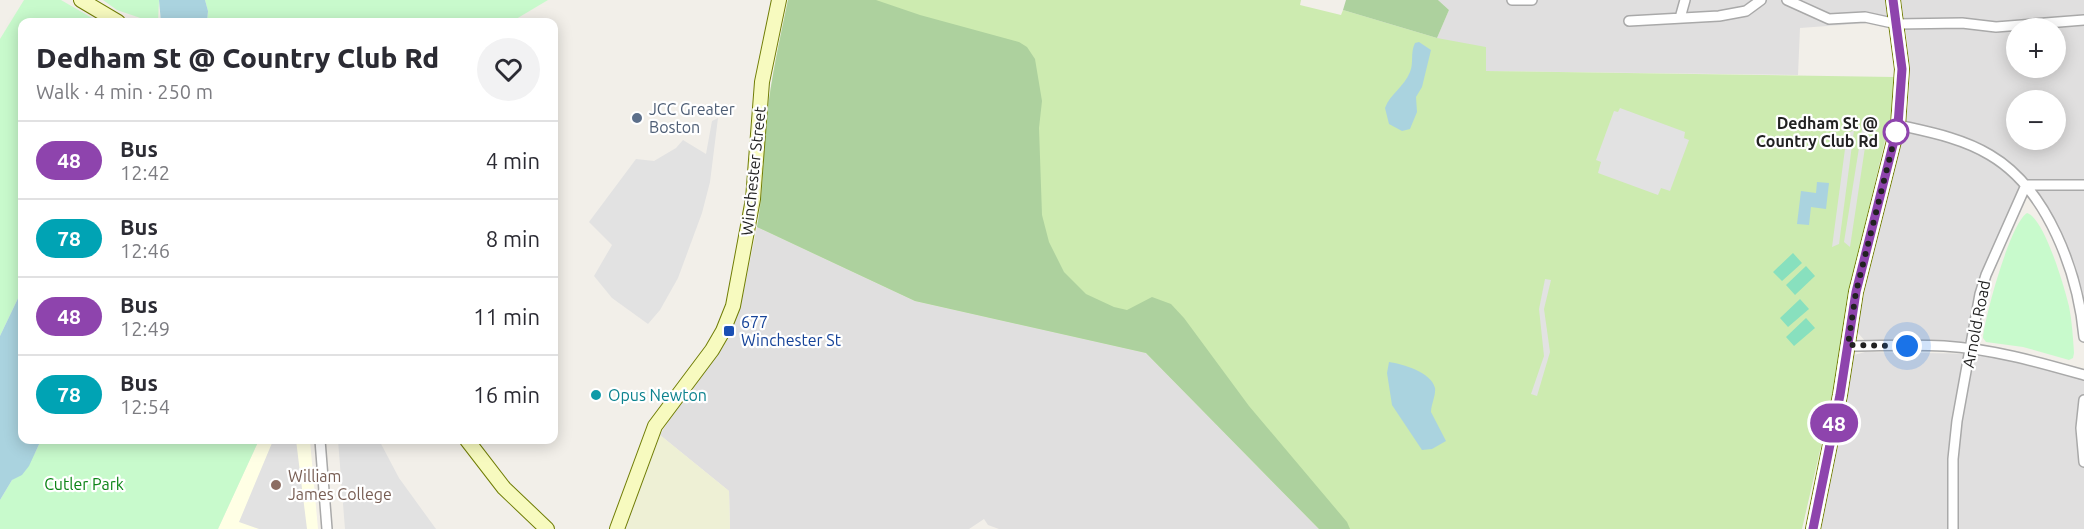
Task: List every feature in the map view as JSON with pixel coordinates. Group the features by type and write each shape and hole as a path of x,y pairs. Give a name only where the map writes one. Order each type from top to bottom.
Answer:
{"main road":[{"path":"81,0 111,18"},
{"name":"Winchester Street","path":"617,529 656,426 717,343 733,306 753,199 762,82 779,0"},
{"path":"1813,529 1840,395 1856,292 1898,125 1902,69 1893,0"},
{"path":"470,444 504,488 547,529"}],"street":[{"path":"1512,0 1532,0"},
{"path":"1680,18 1685,0"},
{"path":"1629,21 1719,16 1746,11 1761,0"},
{"path":"1787,0 1829,19 1865,17 1897,24 1953,23 1996,27 2084,20"},
{"path":"1898,125 1965,142 1998,161 2026,185 2051,225 2066,257 2078,298 2084,337"},
{"path":"2026,185 2084,185"},
{"name":"Arnold Road","path":"1953,529 1953,459 1957,421 1972,349 1976,315 1986,275 2026,185"},
{"path":"1848,345 1944,346 1972,349 2026,358 2084,375"},
{"path":"2084,400 2081,428 2084,462"},
{"path":"320,444 327,529"}],"shaded area":[{"path":"1438,0 1885,0 1889,25 1882,22 1800,28 1798,75 1485,71 1437,38 1449,10"},
{"path":"1901,0 2084,0 2084,304 2074,266 2051,213 2029,180 1983,272 1966,340 1963,343 1866,342 1858,333 1858,320 1908,107 1910,75"},
{"path":"1620,108 1685,132 1684,138 1689,140 1670,191 1661,188 1658,195 1598,173 1601,162 1596,160 1614,111 1618,112"},
{"path":"718,118 710,182 702,213 678,278 660,310 648,324 612,298 594,276 612,245 589,222 636,159 654,161 676,148 683,140 706,154 712,121"},
{"path":"1862,129 1867,134 1850,247 1844,242"},
{"path":"1854,130 1839,244 1832,247 1847,134"},
{"path":"757,227 915,301 1146,353 1319,529 999,529 988,525 984,519 969,529 730,529 729,491 660,435 723,346 733,327 742,299"},
{"path":"1545,279 1551,280 1544,309 1550,352 1537,396 1531,394 1544,356 1539,309"},
{"path":"1865,352 1985,354 2084,380 2084,529 1821,529 1854,355"},
{"path":"660,435 729,491 730,529 626,529"},
{"name":"William James College","path":"257,444 310,444 318,529 218,529"},
{"path":"272,444 296,444 307,529 259,529 239,522"},
{"path":"338,444 381,444 399,478 436,529 345,529"}],"green space":[{"path":"24,0 61,0 92,18 18,18 18,298 0,336 0,39"},
{"path":"103,0 159,0 158,18 140,18 117,10"},
{"path":"205,0 548,0 518,18 207,18"},
{"path":"788,0 1301,0 1300,5 1341,15 1343,10 1437,38 1486,47 1486,71 1894,77 1893,107 1853,275 1833,394 1802,529 1319,529 1146,353 915,301 757,227 769,102"},
{"path":"788,0 876,0 920,15 1019,42 1027,47 1035,59 1042,101 1039,128 1042,215 1049,242 1064,272 1086,294 1114,307 1127,310 1152,297 1171,304 1184,318 1249,406 1347,522 1350,529 1319,529 1146,353 915,301 757,227 769,102"},
{"path":"1346,0 1438,0 1449,10 1437,38 1343,10"},
{"path":"2027,213 2034,217 2047,240 2067,297 2074,353 2073,358 2069,360 2023,347 1986,342 1983,338 1993,292 2006,252 2020,221"},
{"path":"1793,253 1802,263 1782,281 1773,272"},
{"path":"1806,266 1815,276 1795,295 1786,285"},
{"path":"1800,299 1809,309 1788,327 1780,318"},
{"path":"1806,318 1815,328 1794,346 1786,337"},
{"name":"Cutler Park","path":"39,444 257,444 218,529 0,529 0,500 12,480 35,453"}],"water":[{"path":"159,0 205,0 208,11 207,18 161,18"},
{"path":"1419,42 1431,50 1422,87 1416,97 1417,112 1410,129 1402,131 1389,124 1385,108 1407,77 1411,69 1415,43"},
{"path":"1817,182 1829,183 1826,209 1811,207 1809,225 1797,224 1801,191 1816,193"},
{"path":"18,298 18,444 39,444 29,466 22,475 12,480 0,500 0,336"},
{"path":"1389,362 1416,370 1432,382 1435,391 1431,412 1446,441 1432,449 1422,450 1392,405 1387,373"}],"bus line":[{"name":"48","path":"1813,529 1840,395 1856,292 1898,125 1902,69 1893,0"}],"place":[{"name":"JCC Greater Boston","path":"637,118"},
{"name":"Dedham St @ Country Club Rd","path":"1896,132"},
{"name":"677 Winchester St","path":"729,331"},
{"name":"Opus Newton","path":"596,395"},
{"name":"William James College","path":"276,485"}],"route":[{"path":"1896,132 1898,125 1856,292 1848,345 1907,346"}]}
